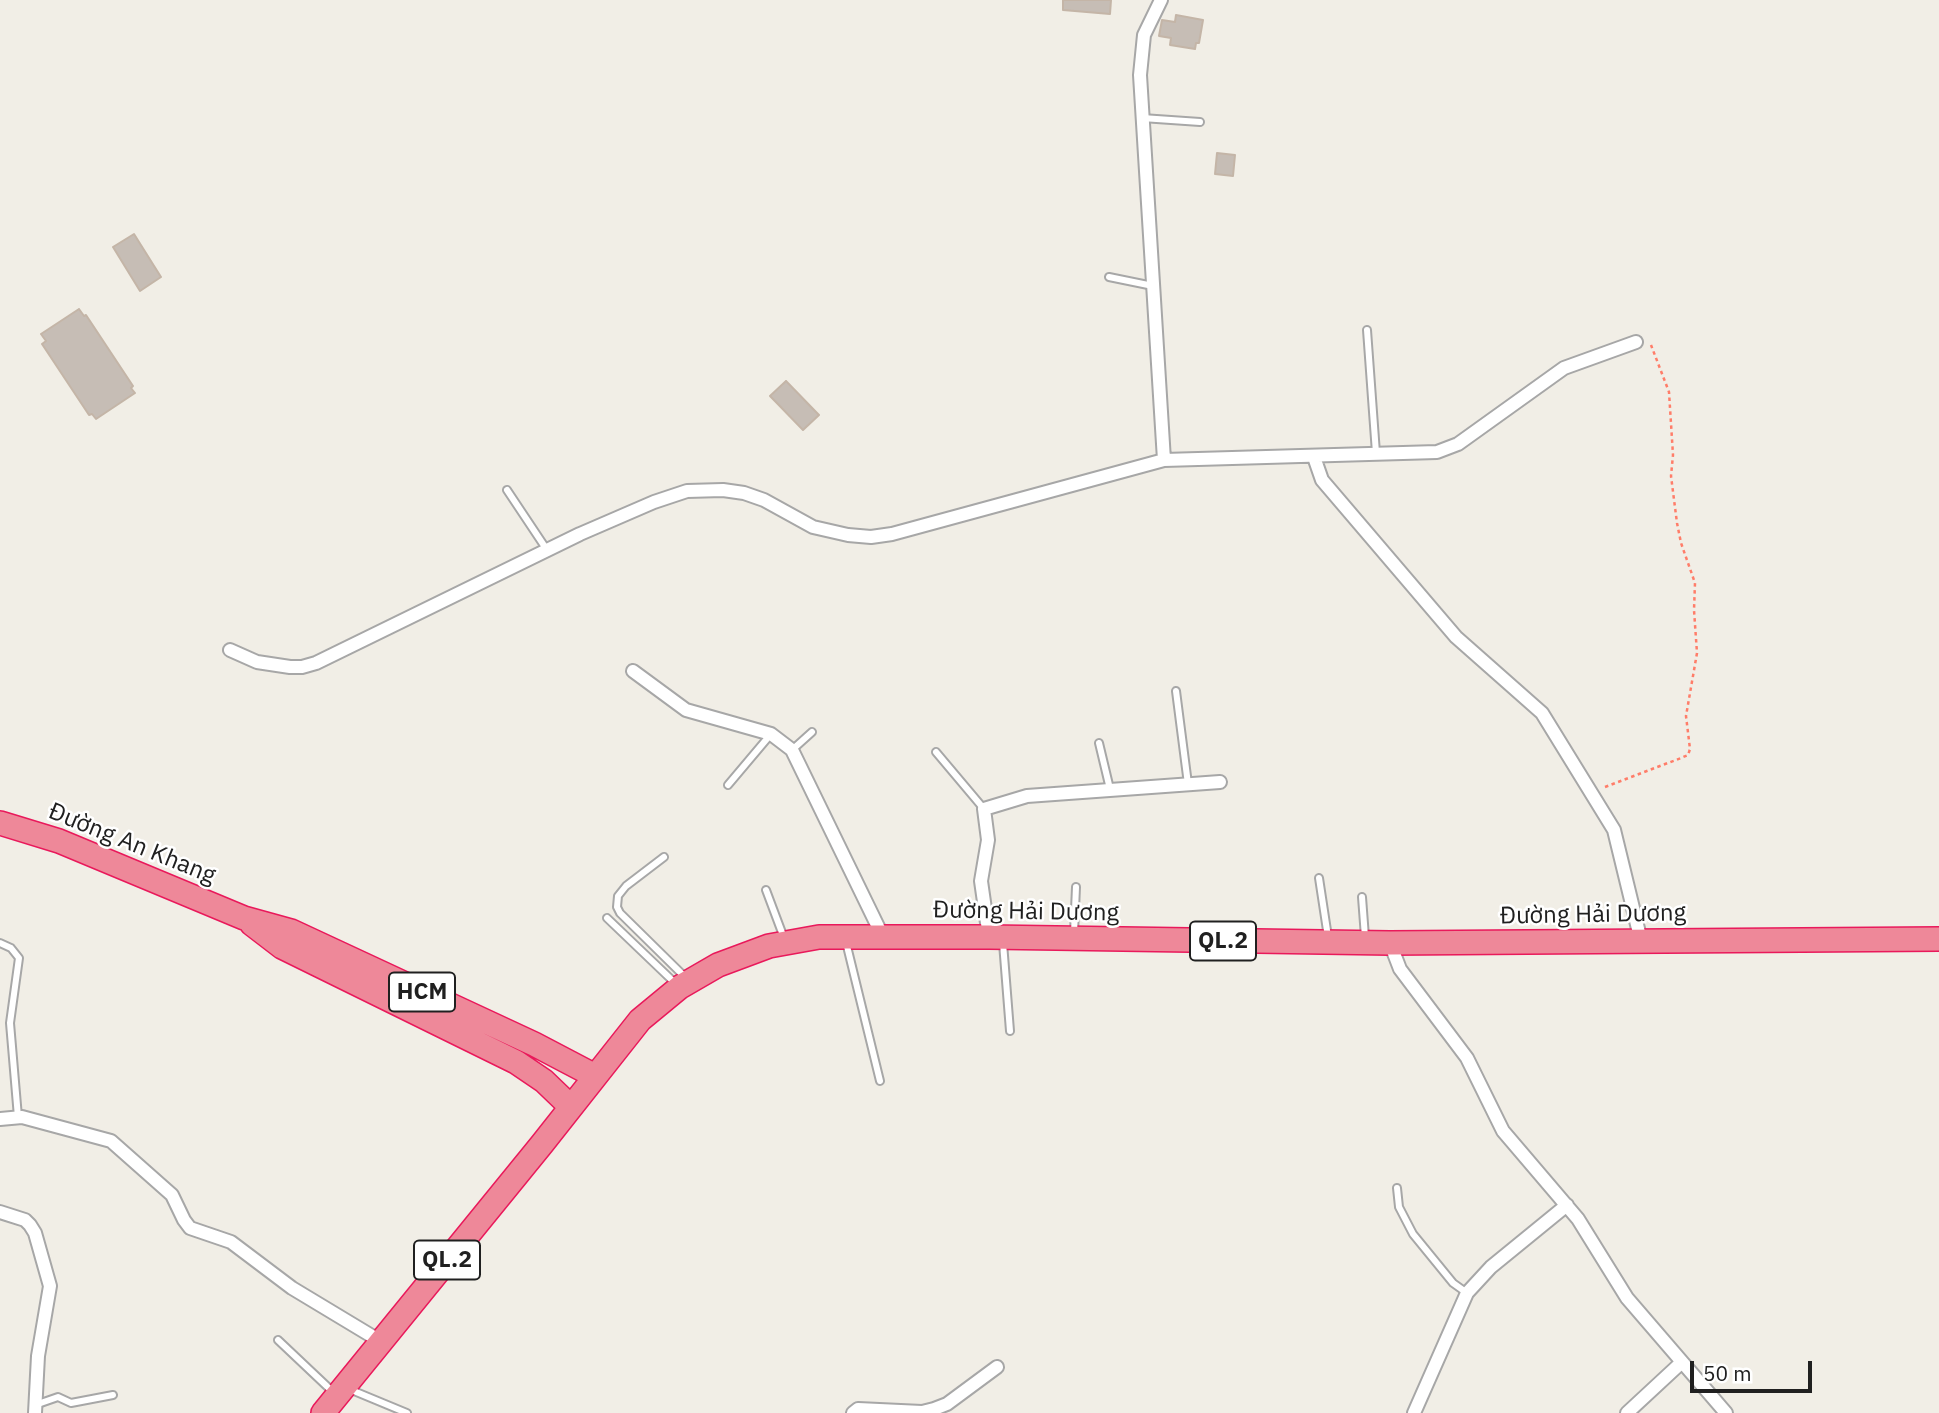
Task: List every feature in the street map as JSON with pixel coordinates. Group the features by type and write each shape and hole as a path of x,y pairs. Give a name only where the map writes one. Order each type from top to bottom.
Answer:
{"highway":[{"name":"Đường An Khang","path":"0,823 59,841 244,918 291,931 534,1044 595,1076"},
{"name":"Đường An Khang","path":"244,918 282,947 516,1062 544,1081 571,1107"},
{"name":"Đường Hải Dương","path":"334,1398 640,1020 685,984 718,965 769,946 819,937 1366,943 1641,941 1938,944"}],"street":[{"path":"1161,0 1144,34 1141,52 1142,118 1164,460"},
{"path":"230,650 257,662 290,667 316,663 547,550 654,502 687,491 723,490 744,494 764,500 813,527 871,537 892,534 1164,460 1376,455 1447,450 1564,368 1636,342"},
{"path":"1314,457 1322,480 1456,637 1542,713 1610,822 1620,846 1641,941"},
{"path":"633,671 686,710 771,734 792,750 883,937"},
{"path":"996,937 981,881 988,840 984,809 1027,796 1220,782"},
{"path":"1390,943 1401,969 1467,1058 1503,1131 1583,1226 1627,1298 1726,1413"},
{"path":"0,1119 18,1117 111,1141 172,1195 190,1228 231,1242 292,1288 380,1341"},
{"path":"1414,1413 1467,1293 1490,1266 1567,1205"},
{"path":"0,1212 24,1220 30,1225 35,1233 50,1286 38,1356 35,1409"},
{"path":"1628,1413 1682,1362"},
{"path":"852,1413 858,1409 922,1412 934,1409 947,1404 997,1367"}],"lane":[{"path":"1142,118 1200,121"},
{"path":"1109,278 1153,286"},
{"path":"1367,330 1376,455"},
{"path":"508,489 547,550"},
{"path":"1177,691 1188,784"},
{"path":"792,750 812,732"},
{"path":"728,785 771,734"},
{"path":"1099,743 1110,789"},
{"path":"936,752 984,809"},
{"path":"664,857 626,886 618,896 617,906 620,913 685,984"},
{"path":"1319,878 1329,942"},
{"path":"1074,938 1076,887"},
{"path":"766,890 786,943"},
{"path":"1362,897 1366,943"},
{"path":"607,918 685,984"},
{"path":"845,937 880,1081"},
{"path":"996,937 1010,1031"},
{"path":"0,943 12,948 19,958 10,1023 18,1117"},
{"path":"1397,1188 1399,1207 1413,1234 1453,1283 1467,1293"},
{"path":"278,1340 334,1398 407,1413"},
{"path":"35,1409 58,1398 71,1403 113,1395"}],"path":[{"path":"1594,795 1607,785 1688,755 1690,749 1686,709 1697,653 1695,583 1677,523 1671,475 1673,455 1669,392 1651,345 1643,340 1636,342"}],"building":[{"path":"1063,0 1111,0 1110,14 1063,10"},
{"path":"1176,15 1203,20 1199,43 1196,43 1195,49 1170,45 1171,38 1159,36 1162,20 1175,22"},
{"path":"1217,153 1235,155 1233,176 1215,174"},
{"path":"134,234 161,277 140,291 113,247"},
{"path":"79,309 86,315 135,393 96,419 92,414 89,415 42,344 46,341 41,334"},
{"path":"786,381 819,415 803,430 770,396"}]}
